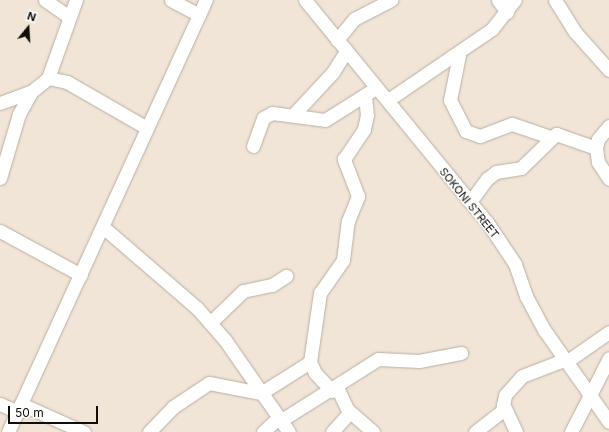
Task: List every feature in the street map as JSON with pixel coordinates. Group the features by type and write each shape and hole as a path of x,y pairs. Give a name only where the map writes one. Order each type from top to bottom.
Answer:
{"street":[{"path":"45,0 69,17"},
{"path":"0,103 31,92 48,78 76,0"},
{"path":"171,0 199,15"},
{"path":"8,432 206,0"},
{"name":"SOKONI STREET","path":"305,0 346,51 377,86 470,202 515,264 526,296 565,361 609,422"},
{"path":"337,40 354,19 391,0"},
{"path":"498,0 507,12"},
{"path":"388,100 459,54 492,30 515,0"},
{"path":"555,0 575,32 609,70"},
{"path":"294,114 329,78 346,51"},
{"path":"459,54 450,100 466,131 480,136 512,124 550,137 566,135 596,148"},
{"path":"48,78 67,82 147,128"},
{"path":"253,146 262,118 272,112 294,114 325,120 365,96 377,86"},
{"path":"0,178 3,154 19,114 31,92"},
{"path":"149,432 173,406 209,383 261,393 310,362 320,293 343,260 348,221 358,196 344,159 364,129 368,115 365,96"},
{"path":"609,126 598,139 596,148 598,162 609,179"},
{"path":"470,202 487,179 496,172 521,168 550,137"},
{"path":"103,227 159,273 210,323 289,432"},
{"path":"0,231 81,275"},
{"path":"210,323 243,291 272,285 286,276"},
{"path":"475,432 496,417 510,386 522,376 565,361 609,332"},
{"path":"263,432 279,420 334,389 378,359 419,361 461,353"},
{"path":"571,432 591,397 609,358"},
{"path":"310,362 334,389 349,411 373,432"},
{"path":"0,404 19,408 84,432"},
{"path":"503,404 516,432"},
{"path":"332,432 349,411"}]}
